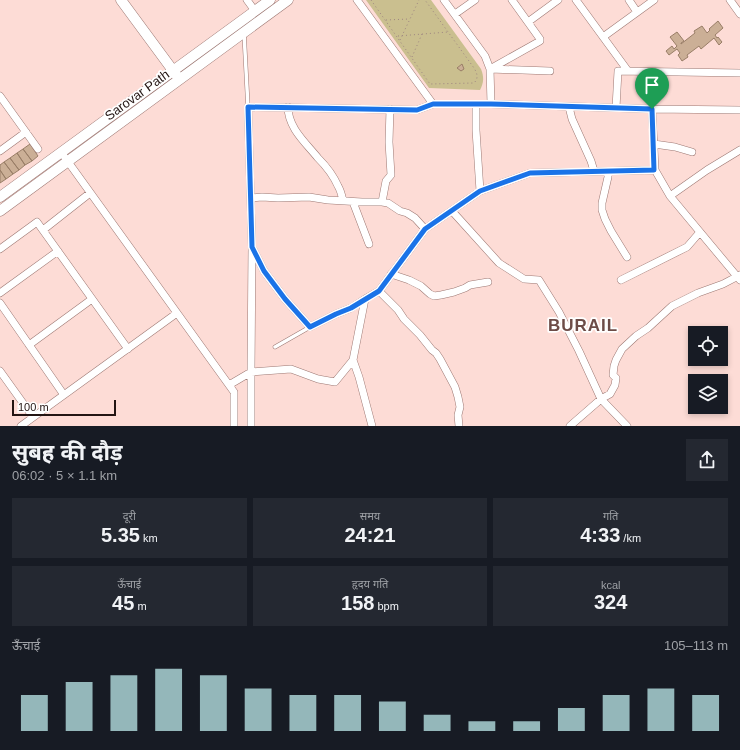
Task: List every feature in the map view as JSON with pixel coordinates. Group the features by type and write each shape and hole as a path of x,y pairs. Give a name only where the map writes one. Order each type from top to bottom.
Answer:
{"main road":[{"path":"121,0 179,80"},
{"name":"Sarovar Path","path":"0,197 270,0"},
{"name":"Sarovar Path","path":"0,210 288,0"}],"street":[{"path":"247,0 255,11"},
{"path":"357,0 433,104"},
{"path":"444,0 485,56 490,70 491,104"},
{"path":"455,14 475,0"},
{"path":"490,70 540,41 539,37 512,0"},
{"path":"528,22 558,0"},
{"path":"576,0 628,71"},
{"path":"629,0 637,12"},
{"path":"603,37 654,0"},
{"path":"730,0 740,14"},
{"path":"490,70 550,71"},
{"path":"616,108 618,71 740,73"},
{"path":"0,96 38,149"},
{"path":"251,426 252,247 248,107 417,110 433,104 491,104 740,110"},
{"path":"476,104 480,191"},
{"path":"569,107 572,119 591,160 594,171"},
{"path":"288,108 288,115 296,130 307,146 318,157 336,181 343,201"},
{"path":"382,202 386,181 391,175 389,142 390,109"},
{"path":"570,426 601,399 610,394 615,386 616,378 613,375 616,360 622,349 636,336 648,328 672,306 698,293 739,277 670,196 654,170 652,109"},
{"path":"0,151 26,132"},
{"path":"654,144 675,147 692,152"},
{"path":"670,196 707,170 740,150"},
{"path":"61,152 234,392 234,426"},
{"path":"252,247 264,271 285,299 310,327 351,308 379,291 425,229 480,191 530,173 654,170"},
{"path":"608,171 602,210 611,231 627,256"},
{"path":"43,230 90,193"},
{"path":"251,198 309,197 353,202 388,203 415,218 425,229"},
{"path":"353,202 369,244"},
{"path":"452,211 499,263 524,279 539,280 559,312 580,351 601,399 626,426"},
{"path":"0,249 37,222 128,348"},
{"path":"621,280 687,246 700,232"},
{"path":"0,293 58,251"},
{"path":"392,274 421,286 434,296 454,292 465,288 470,284 488,282"},
{"path":"379,291 436,353 442,363 455,387 458,396 460,407 458,415 459,426"},
{"path":"29,345 92,299"},
{"path":"229,385 251,372 291,369 318,379 335,382 353,360 365,299"},
{"path":"0,303 64,395"},
{"path":"21,426 177,313"},
{"path":"353,360 372,426"},
{"path":"0,371 33,417"}],"lane":[{"path":"244,32 248,107"},
{"path":"275,347 310,327"}],"path":[{"path":"371,0 430,84 474,83 477,79 474,68 425,0"},
{"path":"400,41 419,0"},
{"path":"386,20 410,18"},
{"path":"397,36 448,32"},
{"path":"412,58 422,34"}],"shaded area":[{"path":"366,0 431,0 481,69 483,80 480,90 429,88"}],"building":[{"path":"718,21 723,28 715,35 722,42 719,45 714,38 701,49 699,46 682,61 678,55 680,53 677,49 669,55 666,51 672,46 674,49 677,46 670,37 677,32 684,41 681,44 695,33 694,31 702,26 707,33 710,30 709,29"},
{"path":"462,64 464,69 461,71 457,68"},
{"path":"30,144 38,156 32,161 23,149"},
{"path":"23,149 32,161 25,165 17,153"},
{"path":"17,153 25,165 19,170 10,158"},
{"path":"10,158 19,170 13,174 4,162"},
{"path":"4,162 13,174 6,179 0,170 0,165"},
{"path":"0,170 6,179 0,183"}],"district":[{"name":"BURAIL","path":"583,325"}],"route":[{"path":"433,104 491,104 652,109 654,170 530,173 480,191 425,229 379,291 351,308 310,327 285,299 264,271 252,247 248,107 417,110 433,104"}]}
